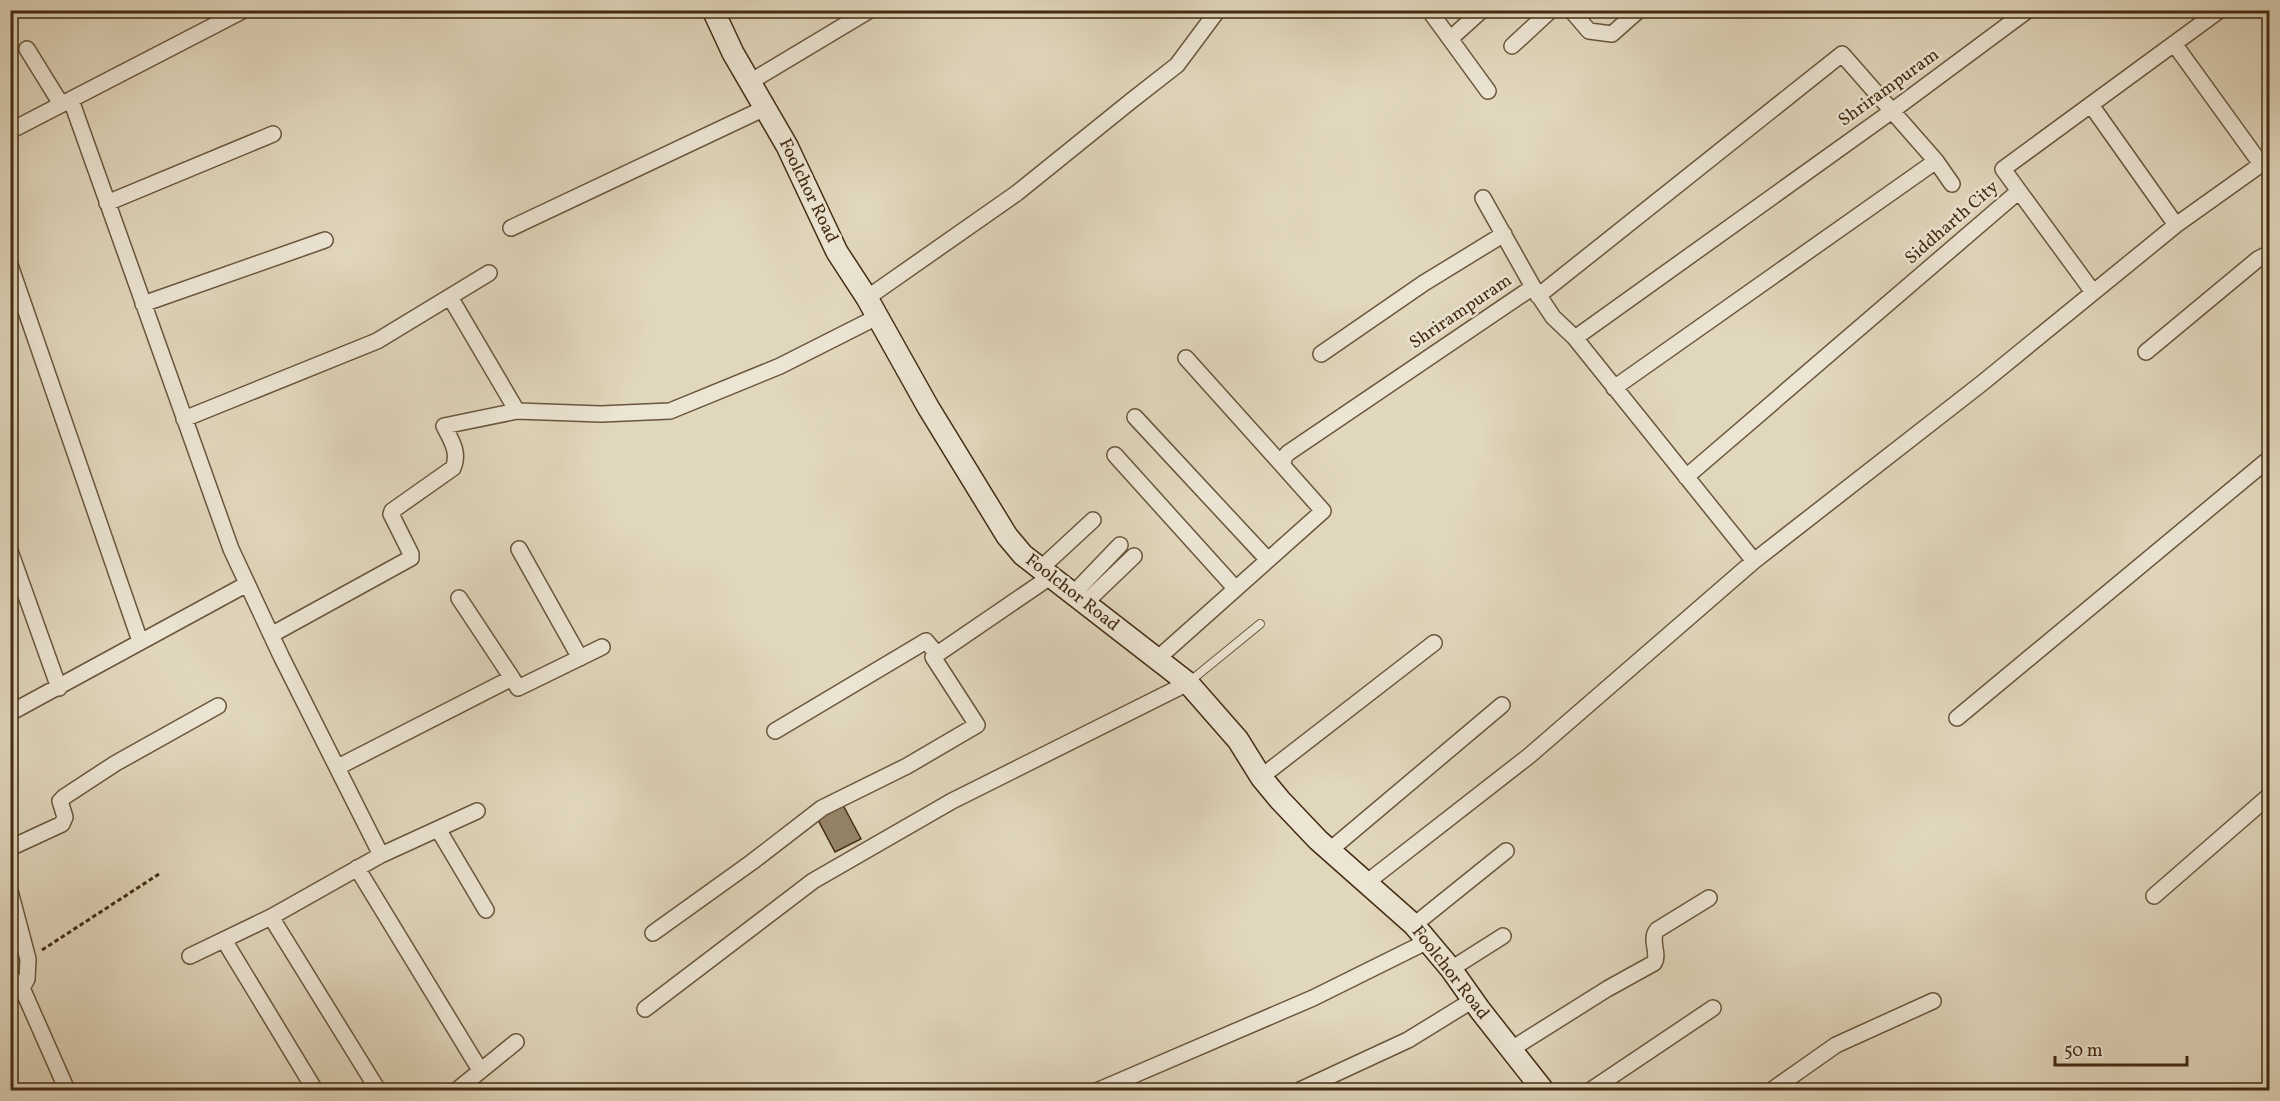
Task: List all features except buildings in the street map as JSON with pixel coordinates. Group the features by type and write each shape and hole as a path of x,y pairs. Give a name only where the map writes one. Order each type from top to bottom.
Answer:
{"street":[{"path":"10,131 244,10"},
{"name":"Foolchor Road","path":"713,10 733,53 788,146 837,252 867,298 933,416 1007,536 1023,555 1045,573 1188,683 1238,740 1260,777 1311,832 1421,933 1543,1090"},
{"path":"750,82 870,10"},
{"path":"867,298 1017,193 1177,65 1218,10"},
{"path":"1429,10 1488,91"},
{"path":"1450,39 1482,10"},
{"path":"1512,46 1551,10"},
{"path":"1571,10 1589,31 1612,34 1639,10"},
{"name":"Shrirampuram","path":"1283,466 1284,458 1288,453 1536,291 1553,317 1575,338 1892,111 2028,10"},
{"name":"Siddharth City","path":"1686,477 2019,191 2003,169 2220,10"},
{"path":"1366,883 1528,756 1754,561 1981,384 2176,225 2265,161 2175,45"},
{"path":"27,49 66,102 107,203 231,549 271,635 381,855"},
{"path":"1482,198 1536,291 1842,54 1936,161 1952,184"},
{"path":"2091,105 2176,225"},
{"path":"511,228 765,108"},
{"path":"107,203 273,134"},
{"path":"1614,388 1936,161"},
{"path":"2019,191 2093,292"},
{"path":"1321,354 1424,283 1504,234"},
{"path":"143,304 326,240"},
{"path":"2146,352 2258,259 2270,253"},
{"path":"10,265 141,641"},
{"path":"184,419 377,341 489,273"},
{"path":"450,297 517,411"},
{"path":"271,635 411,558 392,511 453,468 457,459 444,426 517,411 601,414 670,411 780,366 877,316"},
{"path":"1575,338 1754,561"},
{"path":"1157,658 1323,511 1186,358"},
{"path":"1135,417 1268,560"},
{"path":"1115,455 1235,588"},
{"path":"1957,718 2270,458"},
{"path":"652,933 752,862 822,808 907,766 977,725 933,657 1045,573 1093,520"},
{"path":"1079,599 1120,545"},
{"path":"519,549 580,658"},
{"path":"10,551 59,688"},
{"path":"1079,599 1134,556"},
{"path":"10,713 247,584"},
{"path":"459,598 518,688 602,647"},
{"path":"775,731 926,641 937,654"},
{"path":"1260,777 1434,643"},
{"path":"338,767 512,678"},
{"path":"645,1009 813,881 951,801 1188,683"},
{"path":"1330,850 1502,705"},
{"path":"10,848 62,824 65,817 60,801 64,797 218,706"},
{"path":"2154,896 2270,795"},
{"path":"190,956 271,917 381,855 477,811"},
{"path":"438,829 486,910"},
{"path":"1099,1090 1313,998 1421,933 1506,851"},
{"path":"357,868 480,1070"},
{"path":"10,891 28,959 27,979 16,982 67,1090"},
{"path":"1510,1050 1654,963 1657,958 1653,937 1657,930 1709,898"},
{"path":"271,917 378,1090"},
{"path":"1451,969 1503,936"},
{"path":"224,940 315,1090"},
{"path":"1300,1090 1408,1040 1473,1000"},
{"path":"1772,1090 1836,1045 1934,1001"},
{"path":"1591,1090 1713,1008"},
{"path":"457,1090 516,1042"}],"lane":[{"path":"1188,683 1260,624"}],"path":[{"path":"28,959 159,874"}]}
